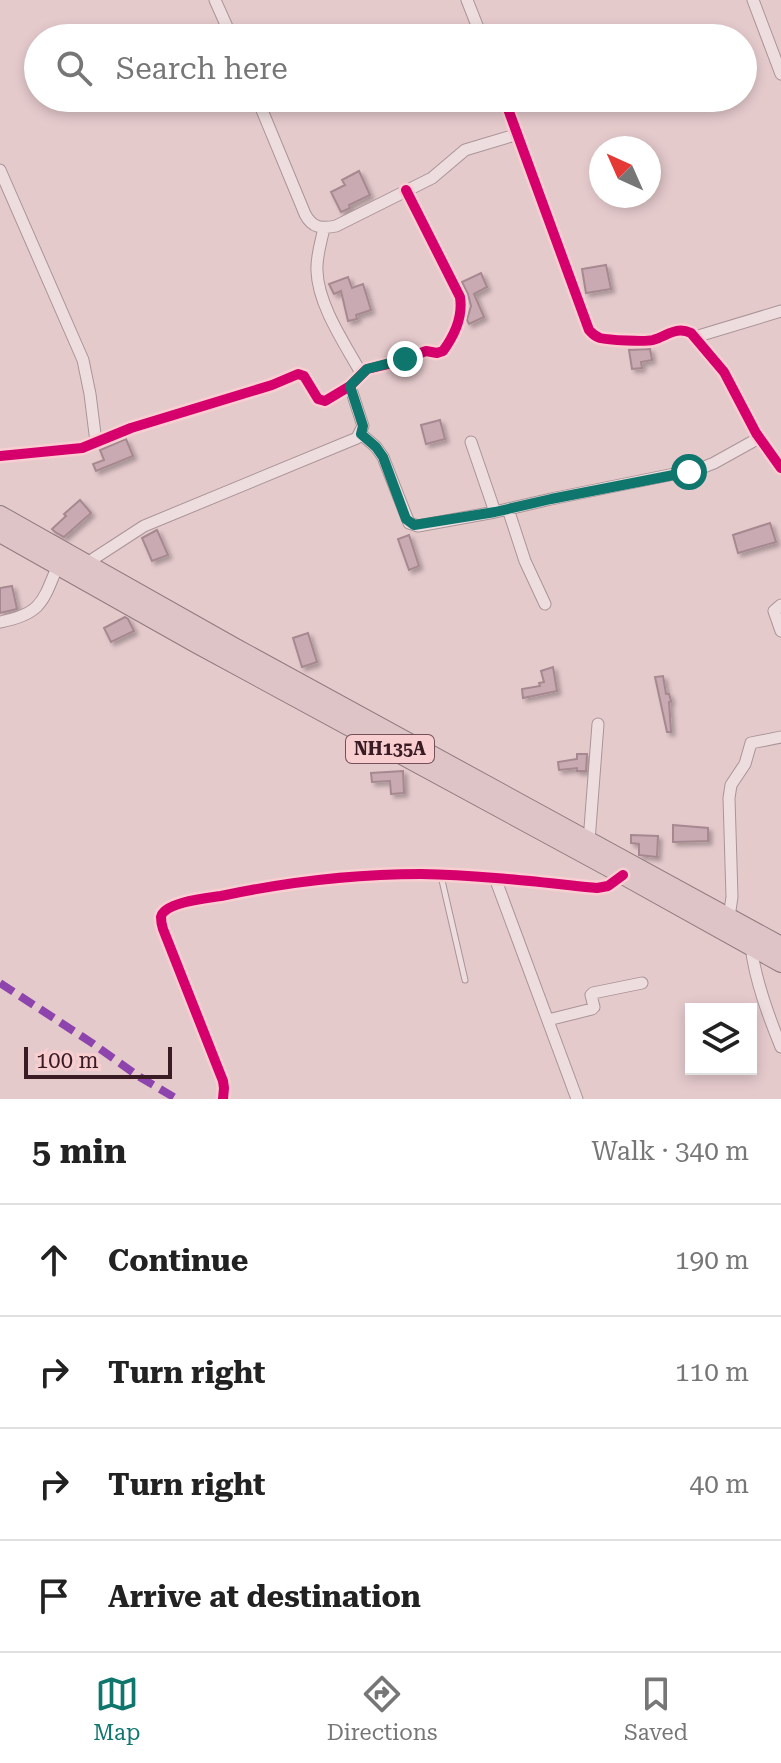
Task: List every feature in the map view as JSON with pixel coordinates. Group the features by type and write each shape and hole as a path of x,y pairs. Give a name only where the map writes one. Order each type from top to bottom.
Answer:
{"highway":[{"name":"NH135A","path":"0,515 781,946"},
{"name":"NH135A","path":"0,533 781,963"}],"street":[{"path":"215,0 226,24"},
{"path":"467,0 476,24"},
{"path":"753,0 781,74"},
{"path":"263,112 305,214 312,224 324,228 336,226 432,178 465,150 518,134"},
{"path":"509,112 589,330 601,338 647,341 686,330 724,372 759,438 781,468"},
{"path":"0,170 83,360 96,442"},
{"path":"0,456 82,448 131,428 279,383 298,374 304,376 314,394 322,401 350,386 361,373 374,366 426,351 443,351 456,330 461,309 456,289 406,190"},
{"path":"324,228 317,259 319,286 334,325 361,373"},
{"path":"695,337 781,311"},
{"path":"87,563 144,526 352,441 361,434 363,426 350,386"},
{"path":"361,434 383,457 409,523 418,526 699,469 759,438"},
{"path":"471,442 495,512"},
{"path":"508,509 525,561 545,604"},
{"path":"0,622 21,618 37,606 46,594 58,565"},
{"path":"781,605 774,611 781,631"},
{"path":"589,841 598,724"},
{"path":"729,917 732,897 731,785 745,764 751,743 781,737"},
{"path":"223,1099 223,1081 163,929 162,914 174,905 278,884 342,877 441,875 597,888 608,886 623,875"},
{"path":"495,878 577,1099"},
{"path":"751,946 769,1017 781,1047"},
{"path":"548,1020 592,1009 593,993 642,983"}],"lane":[{"path":"441,875 465,980"}],"building":[{"path":"359,171 370,195 341,212 331,192 345,185 342,180"},
{"path":"606,265 611,289 586,293 582,269"},
{"path":"481,273 487,287 474,294 484,317 469,324 467,320 471,306 462,282"},
{"path":"348,277 352,288 363,284 371,310 348,321 341,291 334,294 329,284"},
{"path":"650,349 652,360 641,362 642,368 632,369 629,350"},
{"path":"440,420 445,439 426,444 421,425"},
{"path":"126,439 133,456 96,471 93,464 104,460 100,450"},
{"path":"80,500 91,513 64,537 55,532 52,529"},
{"path":"770,523 776,542 738,553 733,535"},
{"path":"157,530 168,555 152,561 142,538"},
{"path":"409,535 419,566 409,570 398,539"},
{"path":"12,586 17,609 0,613 0,588"},
{"path":"125,617 134,631 111,642 104,628"},
{"path":"308,633 317,662 302,667 293,638"},
{"path":"553,667 557,691 523,698 522,689 540,686 539,683 544,682 541,671"},
{"path":"663,676 666,694 669,694 671,701 671,732 667,732 655,677"},
{"path":"577,754 587,754 586,771 577,771 577,768 559,770 558,762 577,759"},
{"path":"403,771 404,793 391,794 390,781 372,782 371,773"},
{"path":"673,825 708,828 708,841 673,842"},
{"path":"631,835 658,836 657,857 639,855 639,844 631,843"}],"marked path":[{"path":"0,983 177,1099"}],"cycle path":[{"path":"509,112 589,330 600,338 635,341 653,340 676,331 691,333 724,372 756,433 781,468"},
{"path":"0,456 82,448 131,428 272,385 298,374 304,376 318,399 325,401 350,386 367,369 426,351 443,351 457,326 460,297 406,190"},
{"path":"223,1099 223,1081 163,928 161,917 170,908 197,900 346,877 443,875 597,888 608,886 623,875"}],"route":[{"path":"405,359 367,369 350,386 363,426 361,434 383,457 406,519 414,525 495,512 689,472"}]}
